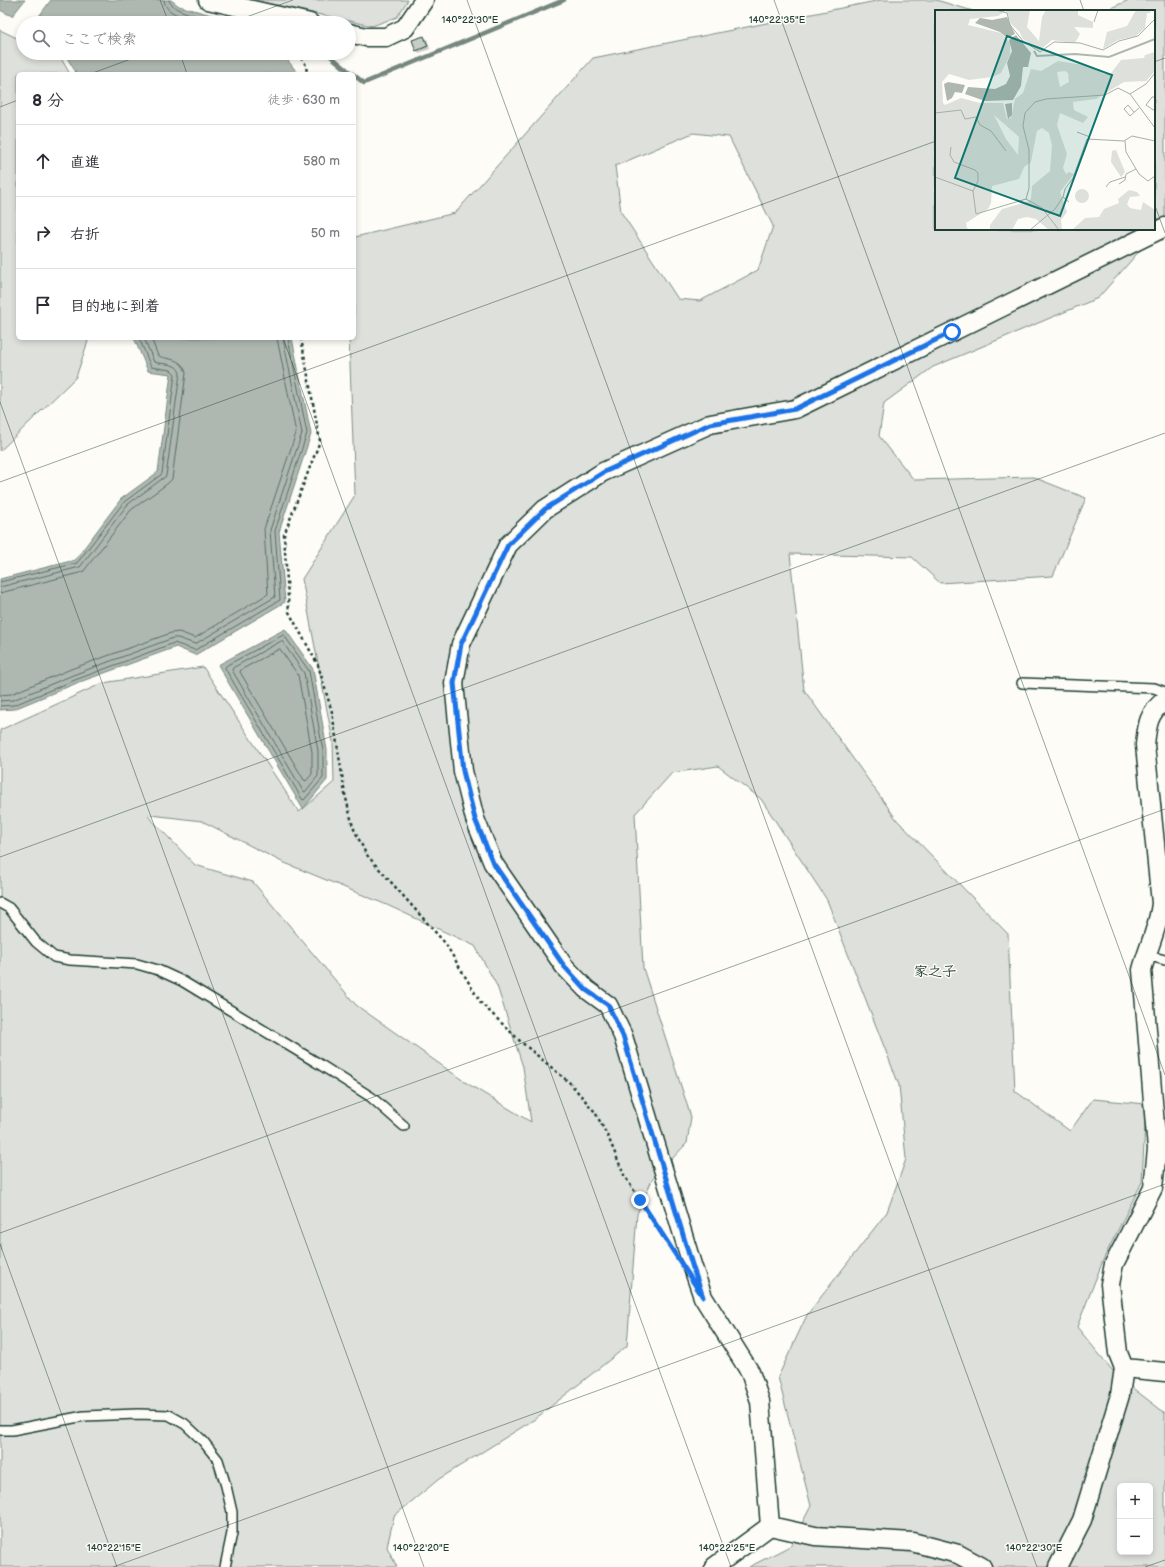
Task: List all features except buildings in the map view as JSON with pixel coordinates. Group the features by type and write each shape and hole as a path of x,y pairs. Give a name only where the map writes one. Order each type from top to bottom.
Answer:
{"street":[{"path":"208,0 279,16"},
{"path":"356,35 366,37 386,37 405,28 424,0"},
{"path":"770,1526 760,1401 750,1372 703,1297 623,1036 608,1005 586,990 564,966 493,863 475,819 463,771 454,683 461,644 508,545 545,509 604,472 710,424 795,409 1165,227"},
{"path":"1058,1567 1082,1520 1120,1395 1124,1368 1118,1353 1110,1284 1114,1264 1153,1188 1157,1149 1142,970 1160,918 1161,903 1145,745 1146,728 1150,717 1159,704 1165,700"},
{"path":"1124,1368 1165,1372"},
{"path":"714,1567 770,1526 815,1536 912,1542 958,1554 982,1567"}],"lane":[{"path":"1022,683 1154,688 1165,692"},
{"path":"0,903 9,908 36,942 54,957 70,960 137,964 170,975 316,1062 371,1097 404,1126"},
{"path":"1146,955 1165,960"},
{"path":"0,1430 12,1430 84,1416 123,1414 169,1415 185,1424 203,1441 218,1460 226,1486 232,1512 232,1533 225,1567"}],"path":[{"path":"302,60 306,65 307,72"},
{"path":"301,340 320,441 284,535 289,612 318,665 332,712 344,794 353,827 366,854 445,943 481,1003 520,1041 570,1082 595,1112 609,1139 624,1175 670,1246"}],"shaded area":[{"path":"253,0 408,0 397,17 372,26 356,23 356,16 326,16"},
{"path":"881,0 936,0 970,10 935,10 935,230 1155,230 1155,10 1106,10 1129,0 1165,0 1165,222 1098,298 933,367 884,403 879,436 914,480 1033,477 1086,498 1053,576 940,583 912,557 790,554 804,690 897,820 1008,934 1015,1091 1070,1131 1093,1099 1146,1104 1142,1182 1104,1258 1077,1327 1117,1376 1165,1413 1165,1567 749,1567 790,1546 811,1506 778,1377 807,1315 887,1212 906,1159 899,1085 827,900 761,799 718,766 672,773 635,814 643,968 691,1117 687,1143 652,1180 637,1214 627,1346 535,1419 439,1479 394,1516 387,1547 397,1567 0,1567 0,730 103,683 203,667 299,812 334,782 333,742 302,579 355,495 349,340 356,340 356,237 455,213 593,58","holes":["693,133 729,137 773,226 758,270 700,301 678,299 621,212 615,166","151,815 202,821 280,861 387,905 475,946 497,986 523,1067 531,1122 468,1084 356,1005 253,882 195,865 148,816"]},
{"path":"0,30 16,38 16,60 62,60 69,72 16,72 16,340 88,340 76,377 0,451"}],"water":[{"path":"0,0 25,0 12,16 0,10"},
{"path":"51,0 171,0 179,6 215,16 39,16"},
{"path":"68,60 287,60 296,72 76,72"},
{"path":"135,340 292,340 311,434 279,532 285,602 195,655 176,647 77,683 14,709 0,710 0,579 75,560 121,499 158,472 171,374 148,371"},
{"path":"285,629 313,669 327,750 327,780 303,809 218,665"}],"waterway":[{"path":"356,77 364,83 564,0"},
{"path":"335,60 350,72"}],"district":[{"name":"家之子","path":"935,971"}],"route":[{"path":"640,1200 703,1297 623,1036 608,1005 586,990 564,966 493,863 475,819 463,771 454,683 461,644 508,545 545,509 604,472 710,424 795,409 952,332"}]}
